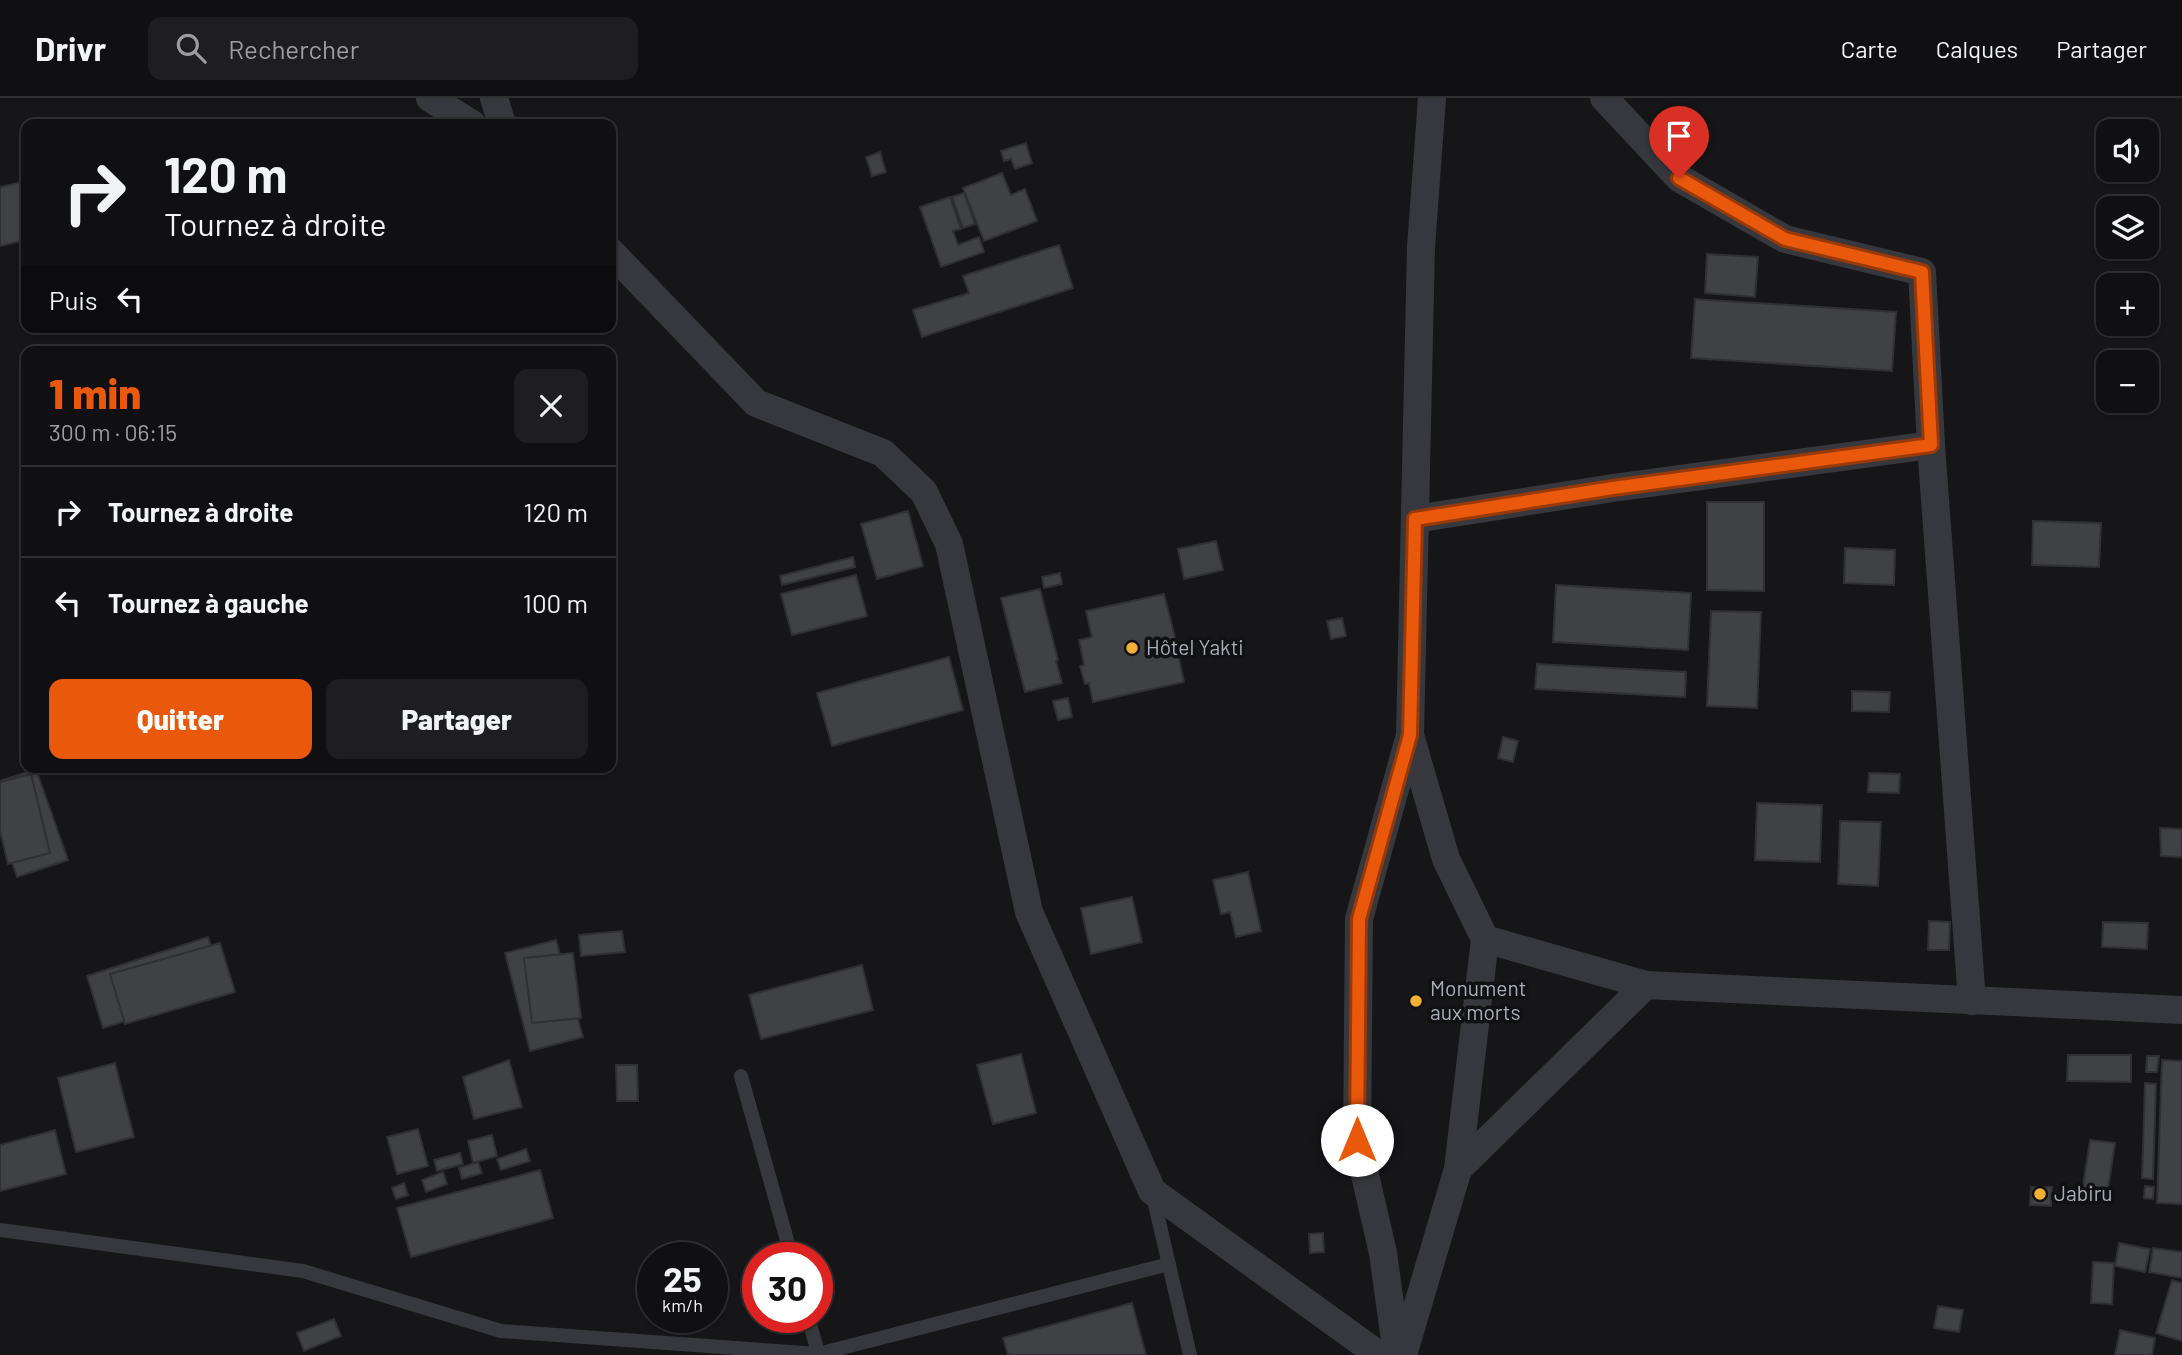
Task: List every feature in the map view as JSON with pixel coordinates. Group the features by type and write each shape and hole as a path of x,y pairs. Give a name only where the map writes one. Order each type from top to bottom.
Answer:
{"street":[{"path":"430,98 464,119"},
{"path":"494,98 500,119"},
{"path":"1397,1355 1383,1253 1357,1140 1359,919 1410,735 1421,247 1433,98"},
{"path":"1604,98 1679,178 1785,239 1922,272 1931,445 1972,1001"},
{"path":"616,257 756,402 883,453 924,492 949,544 1029,912 1152,1191 1379,1355"},
{"path":"1415,519 1613,488 1931,445"},
{"path":"1403,1355 1458,1169 1485,939 1446,859 1410,735"},
{"path":"1485,939 1646,985 2182,1010"},
{"path":"1458,1169 1646,985"}],"lane":[{"path":"741,1076 788,1242"},
{"path":"1152,1191 1190,1355"},
{"path":"0,1230 303,1271 501,1331 818,1354 1169,1264"},
{"path":"812,1333 818,1354"}],"building":[{"path":"1026,143 1032,163 1015,169 1011,159 1004,161 1001,151"},
{"path":"880,152 886,172 872,176 866,157"},
{"path":"1002,173 1011,195 1025,189 1037,221 984,241 963,188"},
{"path":"21,182 21,241 0,246 0,187"},
{"path":"964,193 975,224 963,228 952,197"},
{"path":"950,197 961,229 953,231 958,245 979,237 984,252 941,267 920,207"},
{"path":"1059,245 1073,288 922,337 913,310 969,293 963,276"},
{"path":"1707,254 1758,257 1755,297 1705,293"},
{"path":"1695,299 1896,312 1892,371 1691,358"},
{"path":"1707,502 1764,502 1764,591 1707,590"},
{"path":"908,511 923,566 877,579 861,524"},
{"path":"2033,521 2101,523 2099,567 2032,565"},
{"path":"1216,541 1223,570 1184,579 1178,549"},
{"path":"1845,548 1895,550 1894,585 1844,583"},
{"path":"853,557 855,567 782,585 780,576"},
{"path":"1060,573 1062,584 1044,588 1042,577"},
{"path":"856,575 867,616 792,635 781,594"},
{"path":"1556,585 1691,593 1688,650 1553,642"},
{"path":"1040,589 1062,683 1025,692 1001,598"},
{"path":"1164,594 1176,641 1167,643 1169,651 1177,649 1184,682 1093,702 1089,683 1085,684 1080,666 1084,665 1079,640 1092,637 1086,611"},
{"path":"1711,611 1761,612 1757,708 1707,706"},
{"path":"1342,618 1346,636 1331,639 1327,621"},
{"path":"949,657 963,710 832,746 817,693"},
{"path":"1537,664 1686,672 1685,697 1535,689"},
{"path":"1852,691 1890,692 1889,712 1852,711"},
{"path":"1068,698 1072,717 1058,720 1053,701"},
{"path":"1503,737 1518,741 1513,762 1498,758"},
{"path":"24,773 37,773 68,860 17,877 0,827 0,781"},
{"path":"1869,773 1900,774 1899,793 1868,792"},
{"path":"31,774 50,853 8,864 0,831 0,782"},
{"path":"1757,803 1822,805 1820,862 1755,860"},
{"path":"1840,821 1881,822 1878,886 1838,884"},
{"path":"2160,828 2182,829 2182,857 2161,856"},
{"path":"1248,872 1261,931 1236,937 1230,912 1221,914 1213,880"},
{"path":"1132,897 1142,942 1091,954 1081,908"},
{"path":"1929,921 1950,922 1949,950 1928,950"},
{"path":"2103,922 2148,923 2147,949 2102,947"},
{"path":"622,931 625,952 581,956 579,935"},
{"path":"208,937 225,990 103,1028 87,976"},
{"path":"556,940 583,1037 530,1051 505,953"},
{"path":"220,943 235,992 125,1024 110,974"},
{"path":"573,953 581,1018 532,1023 524,958"},
{"path":"862,965 873,1010 761,1039 749,995"},
{"path":"1021,1054 1036,1113 993,1124 977,1065"},
{"path":"2068,1055 2131,1055 2131,1082 2067,1081"},
{"path":"2147,1056 2159,1056 2157,1072 2146,1072"},
{"path":"509,1060 522,1107 474,1119 463,1077"},
{"path":"2162,1060 2182,1061 2182,1204 2157,1203"},
{"path":"115,1063 134,1137 76,1152 58,1078"},
{"path":"616,1065 637,1065 638,1101 617,1101"},
{"path":"2145,1083 2156,1084 2153,1179 2142,1178"},
{"path":"418,1129 428,1166 397,1174 387,1137"},
{"path":"55,1130 66,1174 0,1191 0,1145"},
{"path":"492,1135 497,1156 473,1163 468,1141"},
{"path":"2090,1140 2115,1143 2107,1196 2082,1193"},
{"path":"526,1149 530,1161 501,1170 497,1159"},
{"path":"460,1153 463,1164 437,1171 434,1160"},
{"path":"478,1162 482,1173 462,1179 459,1168"},
{"path":"540,1170 553,1218 411,1257 397,1208"},
{"path":"443,1172 447,1184 426,1192 422,1180"},
{"path":"404,1183 408,1195 396,1199 392,1188"},
{"path":"2145,1186 2154,1187 2153,1199 2144,1198"},
{"path":"2031,1187 2052,1187 2051,1206 2030,1205"},
{"path":"1323,1233 1324,1252 1310,1253 1309,1234"},
{"path":"2119,1243 2150,1249 2145,1272 2115,1266"},
{"path":"2153,1248 2182,1252 2182,1278 2149,1272"},
{"path":"2093,1262 2114,1263 2112,1304 2091,1303"},
{"path":"2172,1280 2182,1283 2182,1341 2156,1333"},
{"path":"1132,1303 1146,1355 1008,1355 1003,1338"},
{"path":"1938,1306 1963,1310 1959,1332 1934,1328"},
{"path":"334,1319 341,1336 304,1351 297,1333"},
{"path":"2120,1330 2155,1338 2152,1355 2115,1355"}],"place":[{"name":"Hôtel Yakti","path":"1132,648"},
{"name":"Monument aux morts","path":"1416,1001"},
{"name":"Jabiru","path":"2040,1194"}],"route":[{"path":"1357,1140 1359,919 1410,735 1415,519 1613,488 1931,445 1922,272 1785,239 1679,178"}]}
